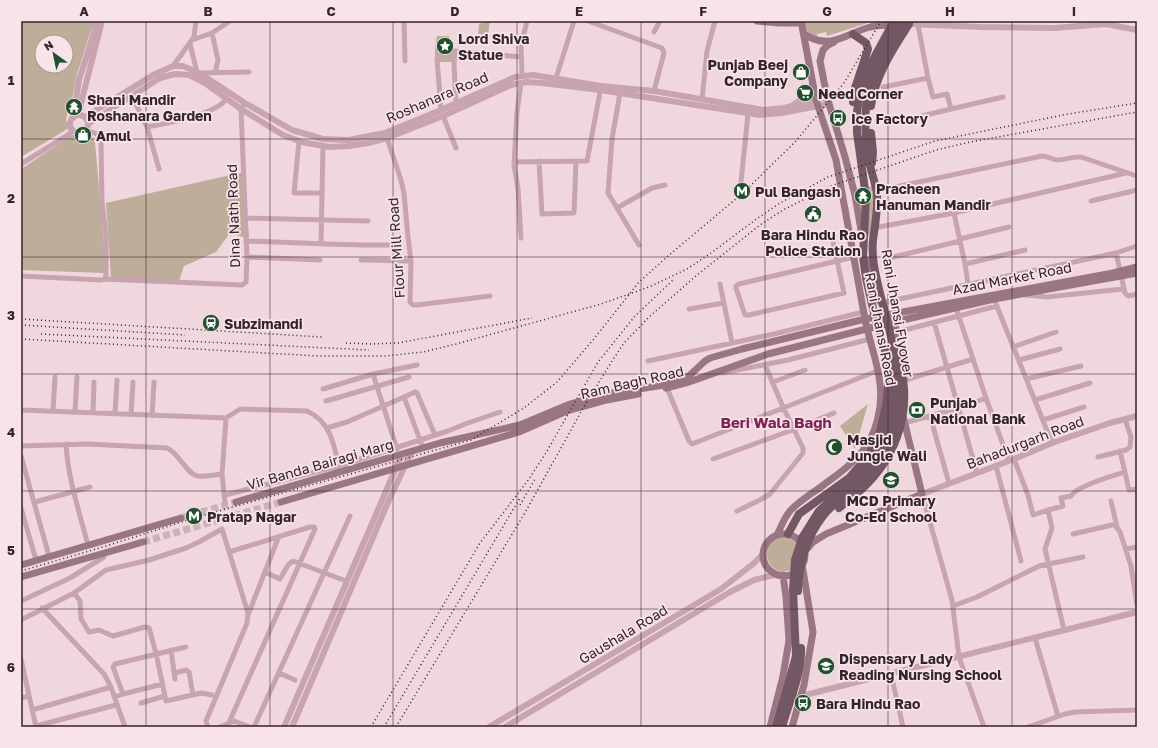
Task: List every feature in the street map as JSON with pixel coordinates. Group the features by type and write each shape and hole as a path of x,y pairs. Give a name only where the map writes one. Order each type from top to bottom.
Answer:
{"main road":[{"path":"757,21 779,23 802,22"},
{"name":"Rani Jhansi Flyover","path":"776,727 796,656 793,589 795,560 802,538 820,511 857,477 870,462 882,442 891,414 891,371 875,317 866,278 863,246 866,197 857,133 857,112 860,90 868,69 894,21"},
{"name":"Rani Jhansi Road","path":"777,535 784,520 796,505 841,473 862,452 870,439 880,406 880,384 878,371 864,316 836,160 817,104 802,22"},
{"path":"804,34 814,40 834,42 870,27 907,22 903,34 884,66 872,99 870,120 873,152 871,170"},
{"name":"Rani Jhansi Flyover","path":"782,727 795,685 801,656 798,589 801,561 808,540 824,515 862,482 876,465 888,443 898,414 899,378 897,364 874,266 872,250 877,212 876,193 865,135 868,93 874,73 907,22"},
{"path":"853,34 865,42 868,48 855,88 853,100 852,132 856,157 862,169"},
{"name":"Rani Jhansi Road","path":"834,42 826,46 821,54 820,61 828,101 854,190 867,262 877,298 893,318 902,348 904,420 922,494"},
{"name":"Azad Market Road","path":"893,318 995,303 1022,295 1120,274 1137,267"},
{"name":"Azad Market Road","path":"893,318 1120,274 1137,273"},
{"name":"Ram Bagh Road","path":"405,466 519,432 568,411 607,400 667,388 689,379 705,361 710,358 864,316 893,318"},
{"name":"Ram Bagh Road","path":"412,451 520,425 570,404 606,394 704,377 768,354 867,329 893,318"},
{"path":"742,349 745,362"},
{"path":"804,553 831,515 875,476 885,462 898,436 903,415 904,400 902,375 897,364"},
{"path":"788,534 799,514 849,478 868,455 879,436 886,406 887,390 891,371"},
{"path":"880,406 904,420"},
{"name":"Vir Banda Bairagi Marg","path":"236,502 340,469 399,452 412,451"},
{"name":"Vir Banda Bairagi Marg","path":"281,502 405,466"},
{"path":"813,542 826,534 922,494"},
{"path":"21,565 181,518"},
{"path":"792,727 804,685 813,632 802,564 804,553 801,543 797,538 788,534 777,535 766,543 763,554 768,569 780,575 794,573 802,564"},
{"path":"21,577 104,555 143,542"},
{"path":"770,727 789,640 786,596 780,575"}],"street":[{"path":"75,116 77,86 94,34 96,21"},
{"path":"21,276 104,279 106,276 106,237 102,202 101,141 95,132 85,131 79,133 73,130 70,124 75,116 102,21"},
{"path":"87,121 152,75 173,66 196,33 196,21"},
{"path":"191,42 212,33 230,21"},
{"path":"404,21 405,61"},
{"path":"522,75 521,56 527,21"},
{"path":"556,78 574,21"},
{"path":"588,21 662,48 664,52 654,91"},
{"path":"654,32 660,21"},
{"path":"702,100 706,57 715,21"},
{"path":"907,22 918,25 932,23 981,27 1043,24 1069,28 1106,24 1137,30"},
{"path":"918,25 933,98 947,94 951,109"},
{"path":"212,33 218,60 215,73"},
{"path":"191,42 199,73 249,72"},
{"path":"456,148 442,113 437,56 441,53 455,52 521,56"},
{"path":"455,52 454,69 456,103"},
{"name":"Roshanara Road","path":"173,66 183,66 199,73 245,103 292,130 313,137 334,140 364,138 385,133 442,113 456,103 522,75 556,78 620,93 748,114 769,115 828,101"},
{"name":"Roshanara Road","path":"87,121 132,96 160,78 168,75 182,74 197,79 276,131 299,141 323,146 349,146 387,138 442,113 511,85 521,83 534,82 654,91 764,110 775,110 817,104"},
{"path":"883,87 928,78"},
{"path":"790,107 810,93 812,82"},
{"path":"521,83 517,112 514,162 514,174 518,189 521,238"},
{"path":"514,162 587,161 601,88"},
{"path":"620,93 612,139 608,193 639,245"},
{"path":"132,96 147,128 159,169"},
{"path":"897,122 1003,97"},
{"path":"147,128 167,124 208,112 221,105 227,98"},
{"path":"241,109 245,103"},
{"name":"Dina Nath Road","path":"104,279 244,284 246,280 247,257 241,109"},
{"path":"741,182 748,114"},
{"path":"75,116 87,121"},
{"path":"85,131 87,128 87,121"},
{"path":"21,164 68,135 73,130"},
{"name":"Flour Mill Road","path":"387,138 403,186 411,261 410,302 413,305 490,296"},
{"path":"299,141 294,193 322,193"},
{"path":"320,244 323,146"},
{"path":"854,190 878,188 881,190 1042,156 1057,160 1075,156 1081,157 1137,176"},
{"path":"539,161 542,214 574,213 576,161"},
{"path":"879,227 954,213 1127,173"},
{"path":"617,208 652,188 665,185"},
{"path":"1091,200 1137,190"},
{"path":"954,213 968,284"},
{"path":"245,218 368,222"},
{"path":"885,259 1009,227"},
{"path":"832,237 836,261 844,293 745,315 736,288 739,284 836,261 854,257"},
{"path":"246,241 356,246 391,245"},
{"path":"880,303 1116,253 1137,246"},
{"path":"965,264 1025,250"},
{"path":"1116,253 1123,289 1127,295 1137,294"},
{"path":"247,257 320,260"},
{"path":"361,260 411,261"},
{"path":"720,284 732,343"},
{"path":"1022,295 1047,297 1123,289"},
{"path":"689,309 724,303"},
{"path":"897,332 959,316 995,303 1052,443"},
{"path":"956,308 986,398 1028,495 1033,515 1063,506 1061,498 1071,496 1073,493 1090,483 1125,472"},
{"path":"648,361 864,316"},
{"path":"934,322 977,473"},
{"path":"1012,347 1056,332"},
{"path":"704,377 765,365 870,338"},
{"path":"1019,360 1060,349"},
{"path":"902,381 973,359"},
{"path":"323,389 373,374 417,365"},
{"path":"737,511 770,494 802,456 803,448 765,365"},
{"path":"1026,379 1081,366"},
{"path":"773,382 805,370"},
{"path":"667,388 689,441 692,444 878,371"},
{"path":"284,727 395,469 399,452 373,374"},
{"path":"53,411 55,377"},
{"path":"75,411 77,377"},
{"path":"326,401 409,377"},
{"path":"115,414 117,380"},
{"path":"93,413 94,382"},
{"path":"131,414 133,382"},
{"path":"152,416 154,382"},
{"path":"1035,400 1090,383"},
{"path":"327,428 347,422 404,397 417,393 435,435"},
{"path":"404,397 423,448"},
{"path":"904,420 930,416 959,408 986,398"},
{"path":"1043,420 1084,406"},
{"path":"21,410 226,418 240,409 307,411 314,414 331,434 340,469 224,495"},
{"path":"399,452 420,440 500,412"},
{"path":"713,459 834,413"},
{"path":"930,416 949,483"},
{"name":"Bahadurgarh Road","path":"922,494 1012,460 1052,443 1110,423 1137,416"},
{"path":"225,503 222,474 226,418"},
{"path":"1098,457 1128,449 1131,444 1131,438 1125,419"},
{"path":"66,444 68,468 73,492 88,545"},
{"path":"21,446 88,444 162,447 174,452 190,472 195,475 222,474"},
{"path":"292,727 412,451"},
{"path":"1120,451 1130,490 1137,489"},
{"path":"21,456 50,556"},
{"path":"996,466 1021,561"},
{"path":"34,502 90,487"},
{"path":"922,494 953,606 959,657 984,727"},
{"path":"1111,501 1118,528 1131,566 1137,605"},
{"path":"21,508 36,560"},
{"path":"1048,510 1052,528 1045,549 1064,630"},
{"path":"254,727 350,516"},
{"path":"1072,534 1112,525 1115,525 1118,528"},
{"path":"228,725 315,529 314,527 310,526 229,552"},
{"path":"21,620 74,593 106,570 149,560 186,548 222,530 248,613 247,623 206,720 208,727"},
{"path":"247,618 279,536"},
{"path":"1126,549 1137,547"},
{"name":"Gaushala Road","path":"489,727 721,589 754,564 763,554"},
{"path":"21,601 66,581 104,555 106,570"},
{"path":"953,606 977,597 1032,569 1048,564 1083,558"},
{"path":"265,572 280,579 290,562 293,561 324,572 352,587"},
{"path":"1131,566 1137,570"},
{"path":"504,727 744,584 754,580 780,575"},
{"path":"74,593 80,602 81,618 89,632 100,630 113,636 146,627 149,628 166,701 204,693 212,695"},
{"path":"42,608 104,674 111,687 116,705 125,727"},
{"path":"777,699 800,697 1137,612"},
{"path":"1035,638 1058,716"},
{"path":"123,694 113,666 156,653 186,647"},
{"path":"171,650 175,676 188,671 194,695"},
{"path":"21,659 36,727 116,705"},
{"path":"279,673 295,680"},
{"path":"891,674 903,727"},
{"path":"114,697 162,684"},
{"path":"32,710 111,687"},
{"path":"21,698 29,696"},
{"path":"141,703 165,696"},
{"path":"1028,727 1058,716 1075,712 1137,710"},
{"path":"59,720 61,727"},
{"path":"220,727 236,721 250,727"}],"shaded area":[{"path":"21,21 94,21 77,74 72,100 69,106 66,120 69,128 21,157"},
{"path":"490,21 488,35 478,36 479,24"},
{"path":"803,21 874,21 827,36 826,32 817,34 817,39 805,30"},
{"path":"437,36 449,36 449,48 453,49 452,62 435,62"},
{"path":"78,134 92,137 95,142 104,245 104,273 21,270 21,169 72,135"},
{"path":"244,172 249,239 230,233 216,252 184,266 179,281 111,278 106,203"},
{"path":"880,191 876,234 866,236 860,201 861,199 869,197 868,193"},
{"path":"868,404 855,449 840,426"},
{"path":"782,537 789,538 798,544 793,569 784,571 777,570 771,566 767,553 769,547 774,541"}],"tunnel":[{"path":"181,518 236,502"},
{"path":"143,542 281,502"}],"railway":[{"path":"21,571 194,518 471,440 524,408 557,382 593,340 639,282 743,193 795,142 844,83 881,21"},
{"path":"21,339 318,356 385,356 423,352 601,304 649,287 687,269 780,203 828,177 935,141 1068,114 1137,103"},
{"path":"396,727 526,511 582,410 612,361 624,343 649,317 697,275 760,225 783,210 831,186 936,150 970,142 1137,112"},
{"path":"371,727 480,543 529,479 547,451 598,362 635,316 674,279"},
{"path":"346,343 398,343 532,318"},
{"path":"21,319 322,337"},
{"path":"21,325 185,335"},
{"path":"41,334 369,350"},
{"path":"520,505 535,479"},
{"path":"384,727 520,498"}],"place":[{"name":"Lord Shiva Statue","path":"445,46"},
{"name":"Punjab Beej Company","path":"801,72"},
{"name":"Need Corner","path":"805,93"},
{"name":"Shani Mandir Roshanara Garden","path":"74,107"},
{"name":"Ice Factory","path":"838,118"},
{"name":"Amul","path":"83,135"},
{"name":"Pul Bangash","path":"742,191"},
{"name":"Pracheen Hanuman Mandir","path":"863,196"},
{"name":"Bara Hindu Rao Police Station","path":"813,214"},
{"name":"Subzimandi","path":"211,323"},
{"name":"Punjab National Bank","path":"917,410"},
{"name":"Masjid Jungle Wali","path":"834,447"},
{"name":"MCD Primary Co-Ed School","path":"891,480"},
{"name":"Pratap Nagar","path":"194,516"},
{"name":"Dispensary Lady Reading Nursing School","path":"826,666"},
{"name":"Bara Hindu Rao","path":"803,703"}],"district":[{"name":"Beri Wala Bagh","path":"776,422"}]}
